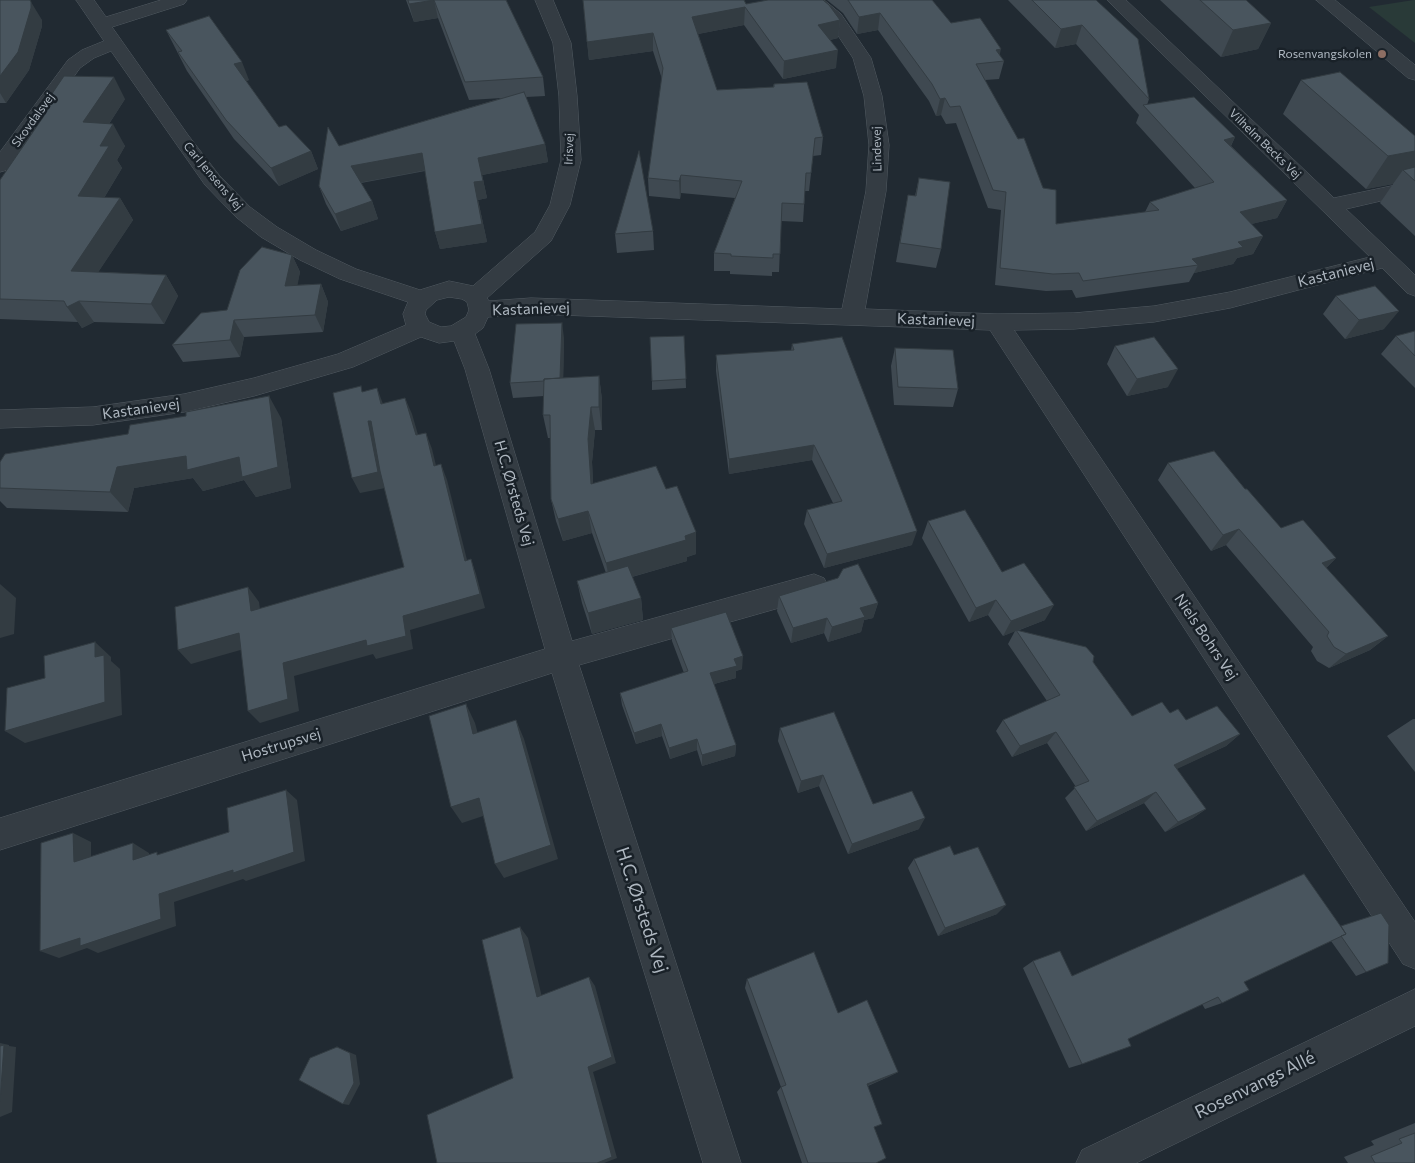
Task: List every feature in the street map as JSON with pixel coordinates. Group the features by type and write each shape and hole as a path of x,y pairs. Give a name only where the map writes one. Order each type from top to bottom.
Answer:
{"street":[{"name":"Carl Jensens Vej","path":"86,0 181,139 212,180 243,212 308,256 348,274 422,299"},
{"path":"103,24 178,0"},
{"name":"Irisvej","path":"472,312 543,236 560,205 570,160 568,96 562,43 544,0"},
{"name":"Lindevej","path":"813,0 835,18 862,58 873,96 879,145 876,191 852,317"},
{"name":"Vilhelm Becks Vej","path":"1116,0 1415,288"},
{"path":"1324,0 1415,74"},
{"name":"Skovdalsvej","path":"0,166 74,64 88,54 115,43"},
{"path":"1330,206 1415,187"},
{"name":"Kastanievej","path":"472,312 531,306 997,322 1074,322 1154,314 1230,300 1386,260"},
{"path":"449,289 468,292 472,312 439,335 420,328 414,314 416,307 422,299 439,290 449,289"},
{"name":"H.C. Ørsteds Vej","path":"472,312 477,369 562,657 722,1163"},
{"name":"Niels Bohrs Vej","path":"997,322 1415,952"},
{"name":"Kastanievej","path":"0,419 93,416 184,403 254,387 345,361 420,328"},
{"path":"562,657 824,584"},
{"name":"Hostrupsvej","path":"0,834 562,657"},
{"name":"Rosenvangs Allé","path":"1095,1163 1415,1007"}],"shaded area":[{"path":"1414,0 1415,43 1369,7"}],"building":[{"path":"0,0 30,0 31,8 18,52 0,76"},
{"path":"408,0 434,0 409,4"},
{"path":"434,0 506,0 543,77 465,82"},
{"path":"583,0 744,0 746,4 768,0 823,0 829,5 840,20 818,25 838,50 784,61 745,7 692,17 717,90 774,87 774,84 807,82 823,137 815,138 811,173 806,173 804,204 782,203 780,254 773,254 773,258 731,256 731,254 714,253 742,181 681,175 679,181 648,178 663,68 653,33 587,42"},
{"path":"848,0 932,0 951,23 980,18 1001,49 996,50 1004,61 976,64 1018,139 1024,138 1043,188 1056,190 1056,224 1159,210 1150,202 1214,182 1143,105 1194,97 1235,137 1224,140 1287,200 1240,212 1263,236 1238,242 1243,247 1192,259 1198,265 1083,281 1079,273 1053,274 1000,268 1006,192 993,190 960,106 950,107 945,98 940,99 932,84 880,13 859,17"},
{"path":"1032,0 1096,0 1138,39 1149,99 1082,25 1061,29"},
{"path":"1200,0 1246,0 1271,23 1233,30"},
{"path":"209,16 242,62 234,64 279,127 286,125 311,151 271,168 226,120 178,52 182,51 166,30"},
{"path":"1340,72 1415,136 1415,151 1388,156 1301,80"},
{"path":"64,76 114,77 83,122 113,124 100,146 109,146 78,196 120,198 71,271 166,275 151,304 79,301 67,307 64,301 0,299 0,180 46,113 39,113"},
{"path":"524,92 545,144 478,158 483,181 474,182 482,224 435,232 422,153 351,166 372,201 335,214 319,186 328,127 339,146"},
{"path":"639,151 653,231 615,234"},
{"path":"1415,167 1415,181 1403,170"},
{"path":"919,178 950,182 941,249 900,243 908,195 916,196"},
{"path":"262,247 292,255 285,286 321,284 315,315 234,320 230,340 172,345 201,313 227,310 240,270"},
{"path":"1375,286 1399,311 1359,320 1336,296"},
{"path":"562,323 560,378 510,383 516,324"},
{"path":"1415,331 1415,356 1396,336"},
{"path":"684,336 686,379 652,381 650,337"},
{"path":"842,337 917,531 827,554 807,510 842,501 814,445 729,459 716,355 794,350 792,344"},
{"path":"1154,337 1178,369 1137,379 1115,346"},
{"path":"895,348 953,350 958,389 898,387"},
{"path":"599,376 599,407 591,407 588,439 591,484 656,466 666,489 677,486 696,532 685,536 686,540 606,563 588,511 558,519 551,499 550,415 543,415 544,379"},
{"path":"361,386 362,392 377,388 381,404 405,398 416,435 426,433 434,466 441,464 465,561 471,559 480,594 403,616 406,636 367,646 366,640 283,663 288,699 248,711 239,633 178,650 175,607 248,587 251,611 404,567 380,471 371,421 368,421 378,472 352,478 333,393"},
{"path":"269,396 278,467 242,477 239,457 187,470 186,456 117,467 110,492 0,488 0,462 5,454 128,434 130,425 186,416 186,412"},
{"path":"1214,451 1245,489 1281,528 1303,520 1336,558 1322,563 1388,636 1346,654 1334,647 1327,636 1329,632 1239,529 1223,535 1168,463"},
{"path":"965,510 1002,572 1024,563 1054,605 1011,621 996,600 976,608 928,521"},
{"path":"858,564 878,603 860,608 865,617 832,627 827,618 793,628 779,596 838,578 843,569"},
{"path":"628,566 641,598 588,613 577,581"},
{"path":"726,612 743,656 734,659 737,666 710,673 736,745 702,755 697,739 669,748 661,724 634,733 620,693 688,671 671,628"},
{"path":"1016,630 1086,647 1094,656 1093,662 1132,716 1162,702 1170,713 1178,709 1186,720 1217,706 1240,734 1174,765 1206,809 1178,822 1156,792 1097,821 1074,787 1089,781 1056,732 1020,746 1003,720 1060,695"},
{"path":"95,642 95,657 104,655 105,702 5,731 7,688 45,678 44,656"},
{"path":"466,704 473,734 516,720 551,845 495,864 479,798 451,807 429,716"},
{"path":"834,712 873,804 912,791 925,818 852,844 823,775 801,781 780,728"},
{"path":"286,790 294,852 233,873 233,870 159,894 161,919 80,946 80,938 40,951 41,843 73,833 74,862 133,843 133,860 157,852 157,855 229,832 227,808"},
{"path":"950,846 954,855 978,847 1006,905 945,928 914,859"},
{"path":"1304,874 1346,934 1244,982 1249,990 1222,1003 1218,997 1128,1039 1131,1046 1082,1064 1033,961 1060,951 1072,976"},
{"path":"1381,913 1389,925 1388,963 1366,972 1341,936 1346,934 1341,926"},
{"path":"520,927 537,997 589,977 612,1057 588,1067 612,1157 597,1163 437,1163 427,1115 513,1078 482,940"},
{"path":"814,952 838,1013 867,1000 898,1072 867,1084 882,1124 874,1127 886,1158 876,1163 808,1163 781,1087 786,1085 747,979"},
{"path":"4,1045 0,1102 0,1046"},
{"path":"337,1047 350,1053 354,1083 343,1104 299,1080 310,1058"},
{"path":"1415,1133 1415,1163 1375,1163 1371,1156 1402,1143 1399,1139"}],"place":[{"name":"Rosenvangskolen","path":"1382,54"}]}
